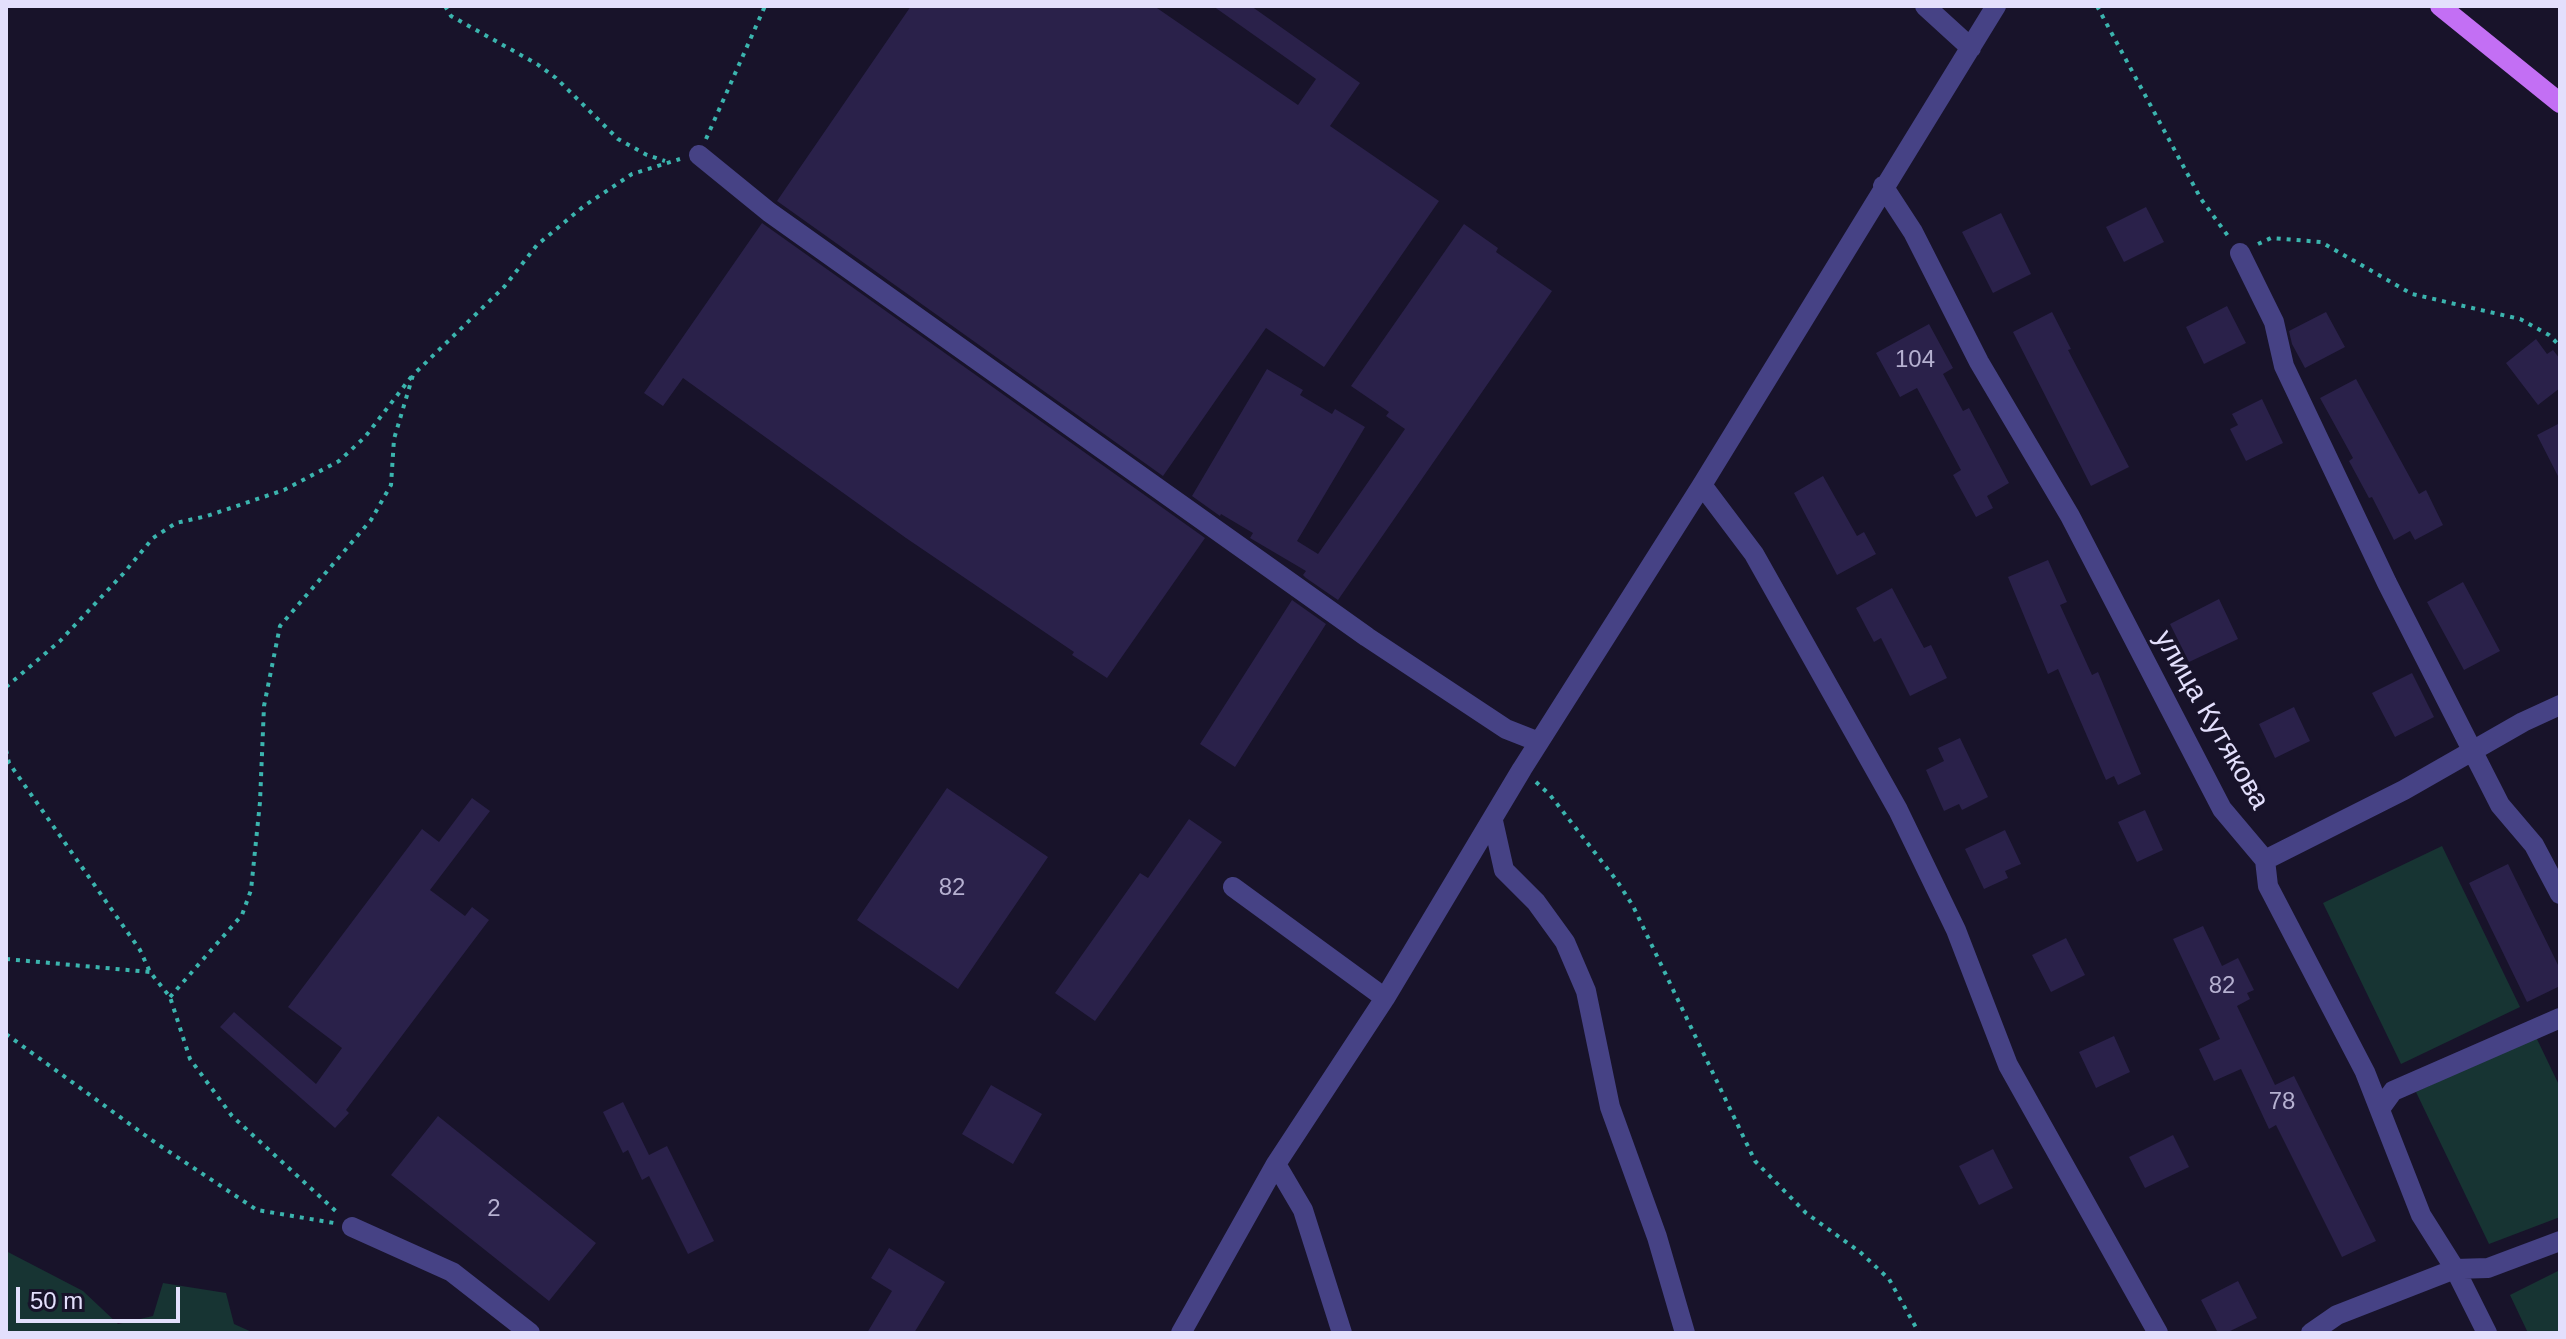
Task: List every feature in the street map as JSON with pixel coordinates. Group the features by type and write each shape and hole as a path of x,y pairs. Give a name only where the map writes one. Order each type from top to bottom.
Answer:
{"main road":[{"path":"2440,6 2560,103"}],"street":[{"path":"1925,6 1971,48"},
{"path":"1181,1333 1276,1164 1385,998 1522,769 1702,485 1996,6"},
{"path":"699,155 769,212 1367,637 1506,729 1539,742"},
{"name":"улица Кутякова","path":"1883,186 1913,232 1979,362 2070,516 2222,809 2265,860 2268,886 2365,1072 2421,1215 2455,1269 2487,1333"},
{"path":"2240,253 2274,322 2284,366 2387,583 2500,805 2534,845 2560,894"},
{"path":"1702,485 1754,554 1898,810 1956,930 2008,1065 2158,1333"},
{"path":"2265,860 2404,790 2560,705"},
{"path":"1493,821 1504,870 1536,902 1565,942 1586,991 1610,1107 1657,1237 1685,1333"},
{"path":"1233,887 1385,998"},
{"path":"2380,1109 2393,1091 2560,1018"},
{"path":"1276,1164 1303,1210 1342,1333"},
{"path":"352,1227 452,1272 530,1333"},
{"path":"2311,1333 2337,1315 2455,1269 2488,1268 2560,1241"}],"path":[{"path":"445,6 451,16 556,78 618,139 647,155 668,162"},
{"path":"6,687 60,641 153,538 176,523 284,490 339,461 365,437 413,375 504,287 537,245 584,206 632,174 699,155 765,6"},
{"path":"2097,6 2201,199 2240,253 2271,238 2321,242 2412,294 2520,319 2549,335 2560,346"},
{"path":"170,997 242,915 251,890 260,802 264,706 280,626 371,520 391,485 394,439 413,375"},
{"path":"6,750 9,763 170,997 190,1059 232,1116 352,1227"},
{"path":"1522,769 1550,795 1633,906 1755,1161 1806,1213 1860,1252 1889,1279 1919,1333"},
{"path":"6,959 150,972"},
{"path":"6,1034 153,1141 257,1210 352,1227"}],"green space":[{"path":"2442,846 2520,1007 2401,1064 2323,903"},
{"path":"2535,1035 2560,1087 2560,1217 2489,1244 2416,1092"},
{"path":"6,1251 83,1291 118,1324 153,1316 163,1283 226,1293 234,1324 254,1333 6,1333"},
{"path":"2560,1270 2560,1333 2528,1333 2510,1295"}],"building":[{"path":"911,6 1154,6 1298,105 1316,79 1213,6 1251,6 1360,83 1330,126 1439,201 1324,367 1266,328 1163,476 777,201"},
{"path":"2146,207 2164,242 2124,262 2106,227"},
{"path":"2001,213 2031,274 1993,293 1962,232"},
{"path":"762,223 1205,538 1107,678 683,378 663,406 644,393"},
{"path":"1464,224 1498,248 1496,252 1552,291 1338,600 1306,578 1303,575 1306,571 1250,538 1253,533 1220,516 1192,496 1267,369 1303,390 1300,395 1332,414 1335,409 1365,427 1297,541 1318,554 1405,429 1386,416 1389,412 1351,386"},
{"path":"2227,306 2246,343 2204,364 2186,327"},
{"path":"2052,312 2071,349 2068,350 2129,467 2091,486 2013,332"},
{"path":"2326,312 2345,347 2305,368 2292,344 2289,331"},
{"path":"1929,324 1953,368 1943,374 1963,411 1969,408 2009,483 1987,496 1993,508 1976,517 1953,475 1961,470 1917,388 1900,397 1876,353"},
{"path":"2536,339 2547,354 2553,350 2560,359 2560,388 2538,405 2506,363"},
{"path":"2356,379 2419,494 2426,490 2443,525 2415,540 2410,531 2394,540 2349,461 2353,458 2320,398"},
{"path":"2262,399 2283,443 2246,461 2230,429 2238,425 2232,414"},
{"path":"2560,423 2560,480 2537,435"},
{"path":"1823,476 1857,536 1864,532 1876,554 1837,575 1794,493"},
{"path":"2048,560 2067,602 2060,605 2092,675 2098,672 2141,774 2118,785 2114,776 2106,780 2058,669 2048,674 2008,577"},
{"path":"2463,582 2500,651 2464,670 2427,602"},
{"path":"1892,588 1924,648 1931,645 1947,678 1910,696 1881,638 1874,642 1856,608"},
{"path":"2219,599 2238,639 2189,662 2170,624"},
{"path":"1292,600 1326,624 1235,767 1200,744"},
{"path":"2412,673 2434,717 2395,737 2372,693"},
{"path":"2294,707 2310,741 2275,758 2259,724"},
{"path":"1960,738 1988,797 1962,810 1959,804 1944,811 1926,770 1944,761 1938,748"},
{"path":"947,788 1048,857 958,989 857,920"},
{"path":"472,798 490,811 430,890 465,916 472,907 489,920 335,1128 220,1027 234,1012 316,1084 342,1048 288,1007 422,829 439,842"},
{"path":"2145,810 2163,850 2137,862 2118,822"},
{"path":"1189,819 1222,842 1095,1021 1055,993 1140,873 1148,878"},
{"path":"2005,830 2021,864 2005,871 2008,878 1984,889 1965,849"},
{"path":"2508,864 2560,969 2560,986 2527,1002 2469,883"},
{"path":"2203,926 2222,966 2238,958 2254,990 2247,993 2250,999 2237,1006 2275,1085 2294,1076 2376,1241 2342,1257 2276,1125 2269,1129 2241,1069 2214,1081 2199,1049 2220,1039 2173,939"},
{"path":"2066,938 2085,975 2051,992 2032,955"},
{"path":"2114,1036 2130,1072 2096,1088 2079,1052"},
{"path":"991,1085 1042,1114 1013,1164 962,1134"},
{"path":"623,1102 649,1155 667,1146 714,1241 688,1254 649,1176 642,1180 628,1150 623,1153 603,1112"},
{"path":"438,1116 596,1243 549,1301 391,1175"},
{"path":"2173,1135 2189,1167 2145,1188 2129,1157"},
{"path":"1993,1149 2013,1188 1979,1205 1959,1166"},
{"path":"889,1248 945,1282 914,1333 867,1333 892,1291 871,1278"},
{"path":"2238,1281 2257,1318 2226,1333 2218,1333 2201,1300"}]}
